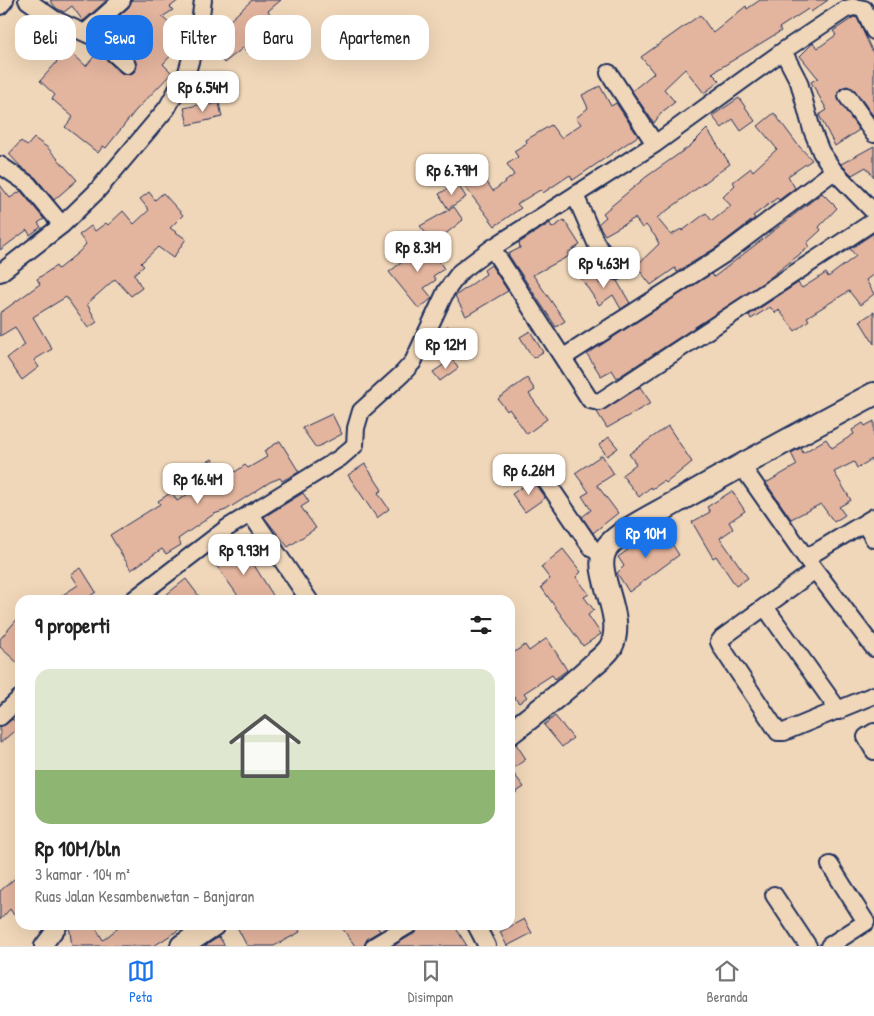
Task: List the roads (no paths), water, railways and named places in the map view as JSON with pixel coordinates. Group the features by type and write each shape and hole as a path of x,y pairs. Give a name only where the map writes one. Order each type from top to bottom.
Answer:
{"main road":[{"path":"515,729 582,676 610,649 615,636 616,618 603,570 602,556 608,546 617,538 741,465 874,394"},
{"path":"182,946 205,930"}],"street":[{"path":"0,6 5,0"},
{"path":"27,0 54,19 86,34"},
{"path":"106,15 122,0"},
{"path":"0,273 62,225 96,192 167,108 187,72 199,30 202,0"},
{"path":"140,595 227,528 340,458 355,445 361,410 402,374 412,362 452,280 460,272 492,248 656,144 846,4 864,9 874,31"},
{"path":"783,51 799,82 812,130 821,152 834,171 874,212"},
{"path":"122,60 127,65"},
{"path":"609,73 656,144"},
{"path":"847,96 874,134"},
{"path":"0,165 28,184 62,225"},
{"path":"564,357 723,255 834,171"},
{"path":"575,195 596,243 616,271"},
{"path":"492,248 590,400 599,402 874,221"},
{"path":"741,465 810,564 874,648"},
{"path":"544,478 591,547 602,556"},
{"path":"250,513 306,595"},
{"path":"874,539 869,520 810,564 765,607 722,638 720,642 772,727 778,732 784,732 839,711 874,695"},
{"path":"765,607 839,711"},
{"path":"0,717 15,703"},
{"path":"874,732 866,737 874,751"},
{"path":"829,946 866,922 830,866"},
{"path":"774,895 808,946"},
{"path":"43,946 55,930"},
{"path":"374,946 400,930"},
{"path":"479,930 487,946"}]}
